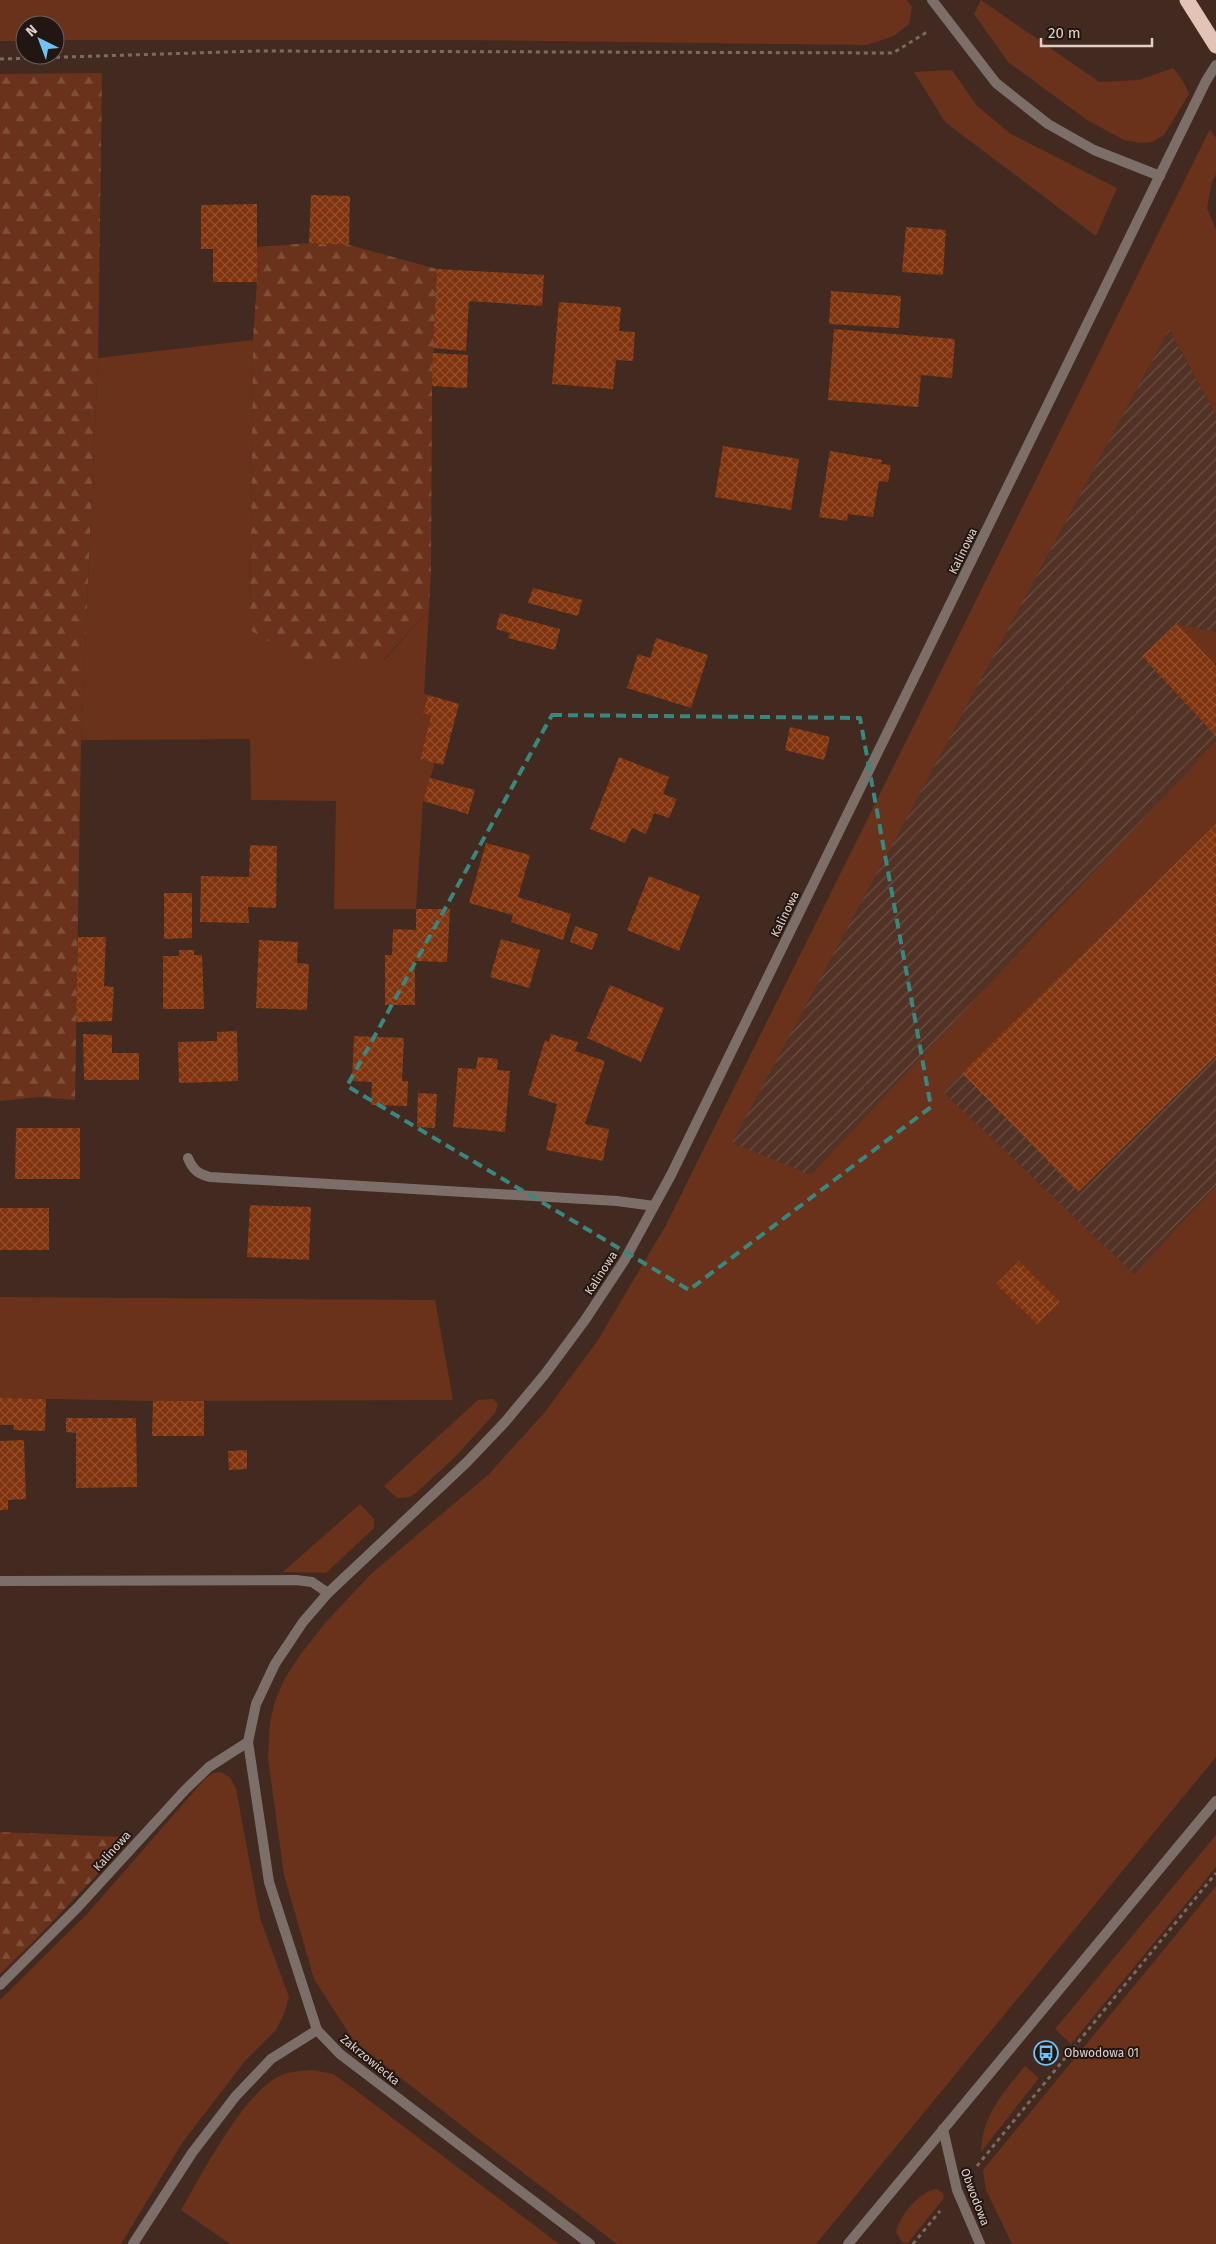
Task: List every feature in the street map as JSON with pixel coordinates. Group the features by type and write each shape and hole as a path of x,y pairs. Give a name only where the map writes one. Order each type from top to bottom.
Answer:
{"highway":[{"path":"1189,3 1216,46"}],"street":[{"path":"932,0 996,83 1048,124 1094,150 1160,176"},
{"name":"Kalinowa","path":"317,2030 269,1882 248,1742 256,1704 276,1664 303,1622 328,1593 419,1509 505,1422 586,1320 624,1261 654,1206 1206,81 1216,66"},
{"path":"188,1158 192,1168 199,1174 210,1177 617,1201 654,1206"},
{"path":"0,1581 296,1580 312,1582 328,1593"},
{"name":"Kalinowa","path":"0,1985 78,1907 185,1790 209,1767 248,1742"},
{"path":"848,2244 1216,1800"},
{"path":"133,2244 192,2152 234,2096 271,2059 317,2030"},
{"name":"Zakrzowiecka","path":"317,2030 340,2054 590,2244"},
{"name":"Obwodowa","path":"943,2129 957,2190 980,2244"}],"path":[{"path":"0,59 257,50 893,53 947,20"},
{"path":"913,2244 1216,1873"}],"highlighted area":[{"path":"552,715 860,718 931,1107 689,1290 347,1086"}],"shaded area":[{"path":"1169,329 1216,415 1216,1186 1134,1274 1050,1356 731,1143"}],"green space":[{"path":"0,0 907,0 912,7 909,24 894,36 867,45 460,40 65,40 65,15 15,15 15,41 0,41"},
{"path":"981,0 1099,82 1139,80 1173,68 1184,83 1189,94 1164,135 1152,142 1140,143 1124,140 1087,120 1008,62 974,14"},
{"path":"952,70 977,106 1011,134 1117,188 1096,236 945,122 914,72"},
{"path":"102,73 98,358 81,740 75,1100 39,1097 0,1101 0,74"},
{"path":"1210,129 1216,138 1216,174 1212,182 1207,208 1216,230 1216,415 1169,329 732,1143 811,1175 1216,741 1216,824 943,1092 1134,1274 1216,1186 1216,1757 816,2244 617,2244 354,2041 314,1979 284,1875 268,1758 270,1723 275,1701 285,1678 326,1622 371,1574 489,1474 545,1412 598,1340 666,1225"},
{"path":"309,243 349,245 437,269 432,386 429,610 383,660 344,665 296,658 250,630 253,340 257,282 257,247"},
{"path":"253,340 250,630 384,660 429,610 424,693 428,695 423,713 431,716 420,759 435,763 423,801 416,909 334,909 336,801 251,800 250,739 81,740 98,358"},
{"path":"1177,624 1216,632 1216,666"},
{"path":"0,1297 435,1300 453,1400 153,1401 0,1398"},
{"path":"493,1399 498,1404 495,1413 455,1457 416,1493 410,1497 397,1498 384,1486 478,1400"},
{"path":"360,1504 374,1519 374,1528 326,1573 283,1572"},
{"path":"220,1772 230,1777 236,1789 260,1918 289,1997 284,2014 276,2030 245,2061 182,2143 121,2244 0,2244 0,2000 87,1914 204,1780 213,1773"},
{"path":"0,1832 121,1837 114,1857 0,1974"},
{"path":"1216,1835 1216,1867 1071,2044 1055,2029"},
{"path":"1216,1886 1216,2244 1012,2244 986,2190 983,2170"},
{"path":"1025,2066 1039,2078 981,2152 985,2127 995,2106"},
{"path":"313,2070 333,2074 559,2244 230,2244 181,2210 223,2138 249,2102 263,2088 280,2076"},
{"path":"936,2189 943,2193 944,2198 907,2244 902,2242 896,2232 901,2219 916,2200 929,2191"}],"building":[{"path":"311,195 350,196 349,245 309,243"},
{"path":"257,204 257,282 213,282 213,249 201,249 201,205"},
{"path":"906,227 946,230 943,275 902,272"},
{"path":"437,269 544,275 542,306 469,301 466,351 433,348"},
{"path":"831,291 901,296 899,328 829,324"},
{"path":"559,302 621,307 619,331 635,332 633,361 616,360 613,389 552,384"},
{"path":"834,329 955,339 952,378 921,375 918,407 828,400"},
{"path":"433,353 468,355 467,388 432,386"},
{"path":"723,446 799,459 791,510 715,497"},
{"path":"830,451 882,460 881,464 891,465 888,482 879,481 873,517 848,514 847,521 819,517"},
{"path":"533,588 582,600 578,616 528,603"},
{"path":"500,613 560,629 555,650 508,638 510,633 496,629"},
{"path":"1177,624 1216,666 1216,736 1142,656"},
{"path":"656,638 708,655 691,708 627,688 638,654 650,658"},
{"path":"428,695 459,704 443,765 420,759 431,716 423,713"},
{"path":"790,727 830,737 824,760 785,750"},
{"path":"619,757 669,777 663,794 677,799 669,818 654,813 646,834 632,828 625,843 590,829"},
{"path":"430,778 475,790 468,814 423,801"},
{"path":"1216,824 1216,1056 1078,1192 962,1073"},
{"path":"486,843 530,855 518,897 571,914 563,940 511,922 513,915 469,903"},
{"path":"250,845 277,846 276,908 248,907 249,923 200,922 201,876 249,877"},
{"path":"649,876 700,896 679,951 627,930"},
{"path":"164,893 192,893 192,938 164,939"},
{"path":"416,909 450,909 447,962 415,961 415,1005 385,1005 385,955 392,955 393,929 416,930"},
{"path":"575,926 598,934 592,950 570,942"},
{"path":"78,937 106,937 104,986 114,987 112,1021 76,1022"},
{"path":"501,939 540,950 529,988 490,977"},
{"path":"259,940 298,942 297,963 309,964 307,1010 256,1008"},
{"path":"179,950 194,950 194,955 202,955 204,1009 163,1009 163,956 179,956"},
{"path":"610,985 664,1008 641,1062 587,1038"},
{"path":"237,1031 238,1081 179,1083 178,1042 217,1041 217,1032"},
{"path":"83,1034 112,1035 112,1053 139,1053 139,1080 84,1080"},
{"path":"551,1034 578,1042 575,1051 605,1061 585,1124 609,1129 603,1161 546,1150 557,1104 528,1095 545,1040 549,1042"},
{"path":"354,1036 404,1038 402,1081 408,1081 407,1106 371,1105 372,1082 352,1081"},
{"path":"478,1057 498,1059 497,1070 510,1071 505,1132 453,1127 458,1068 476,1069"},
{"path":"418,1093 437,1094 435,1128 417,1127"},
{"path":"16,1128 80,1128 80,1179 15,1179"},
{"path":"250,1205 311,1207 309,1260 247,1257"},
{"path":"0,1208 49,1208 49,1250 0,1250"},
{"path":"1019,1261 1060,1302 1037,1324 996,1284"},
{"path":"0,1398 46,1399 45,1431 13,1430 14,1425 0,1425"},
{"path":"153,1401 204,1401 204,1436 152,1436"},
{"path":"66,1418 136,1418 137,1487 76,1488 76,1433 66,1432"},
{"path":"24,1440 26,1499 8,1500 8,1510 0,1510 0,1441"},
{"path":"247,1450 247,1469 229,1470 228,1451"}],"place":[{"name":"Obwodowa 01","path":"1046,2053"}]}
